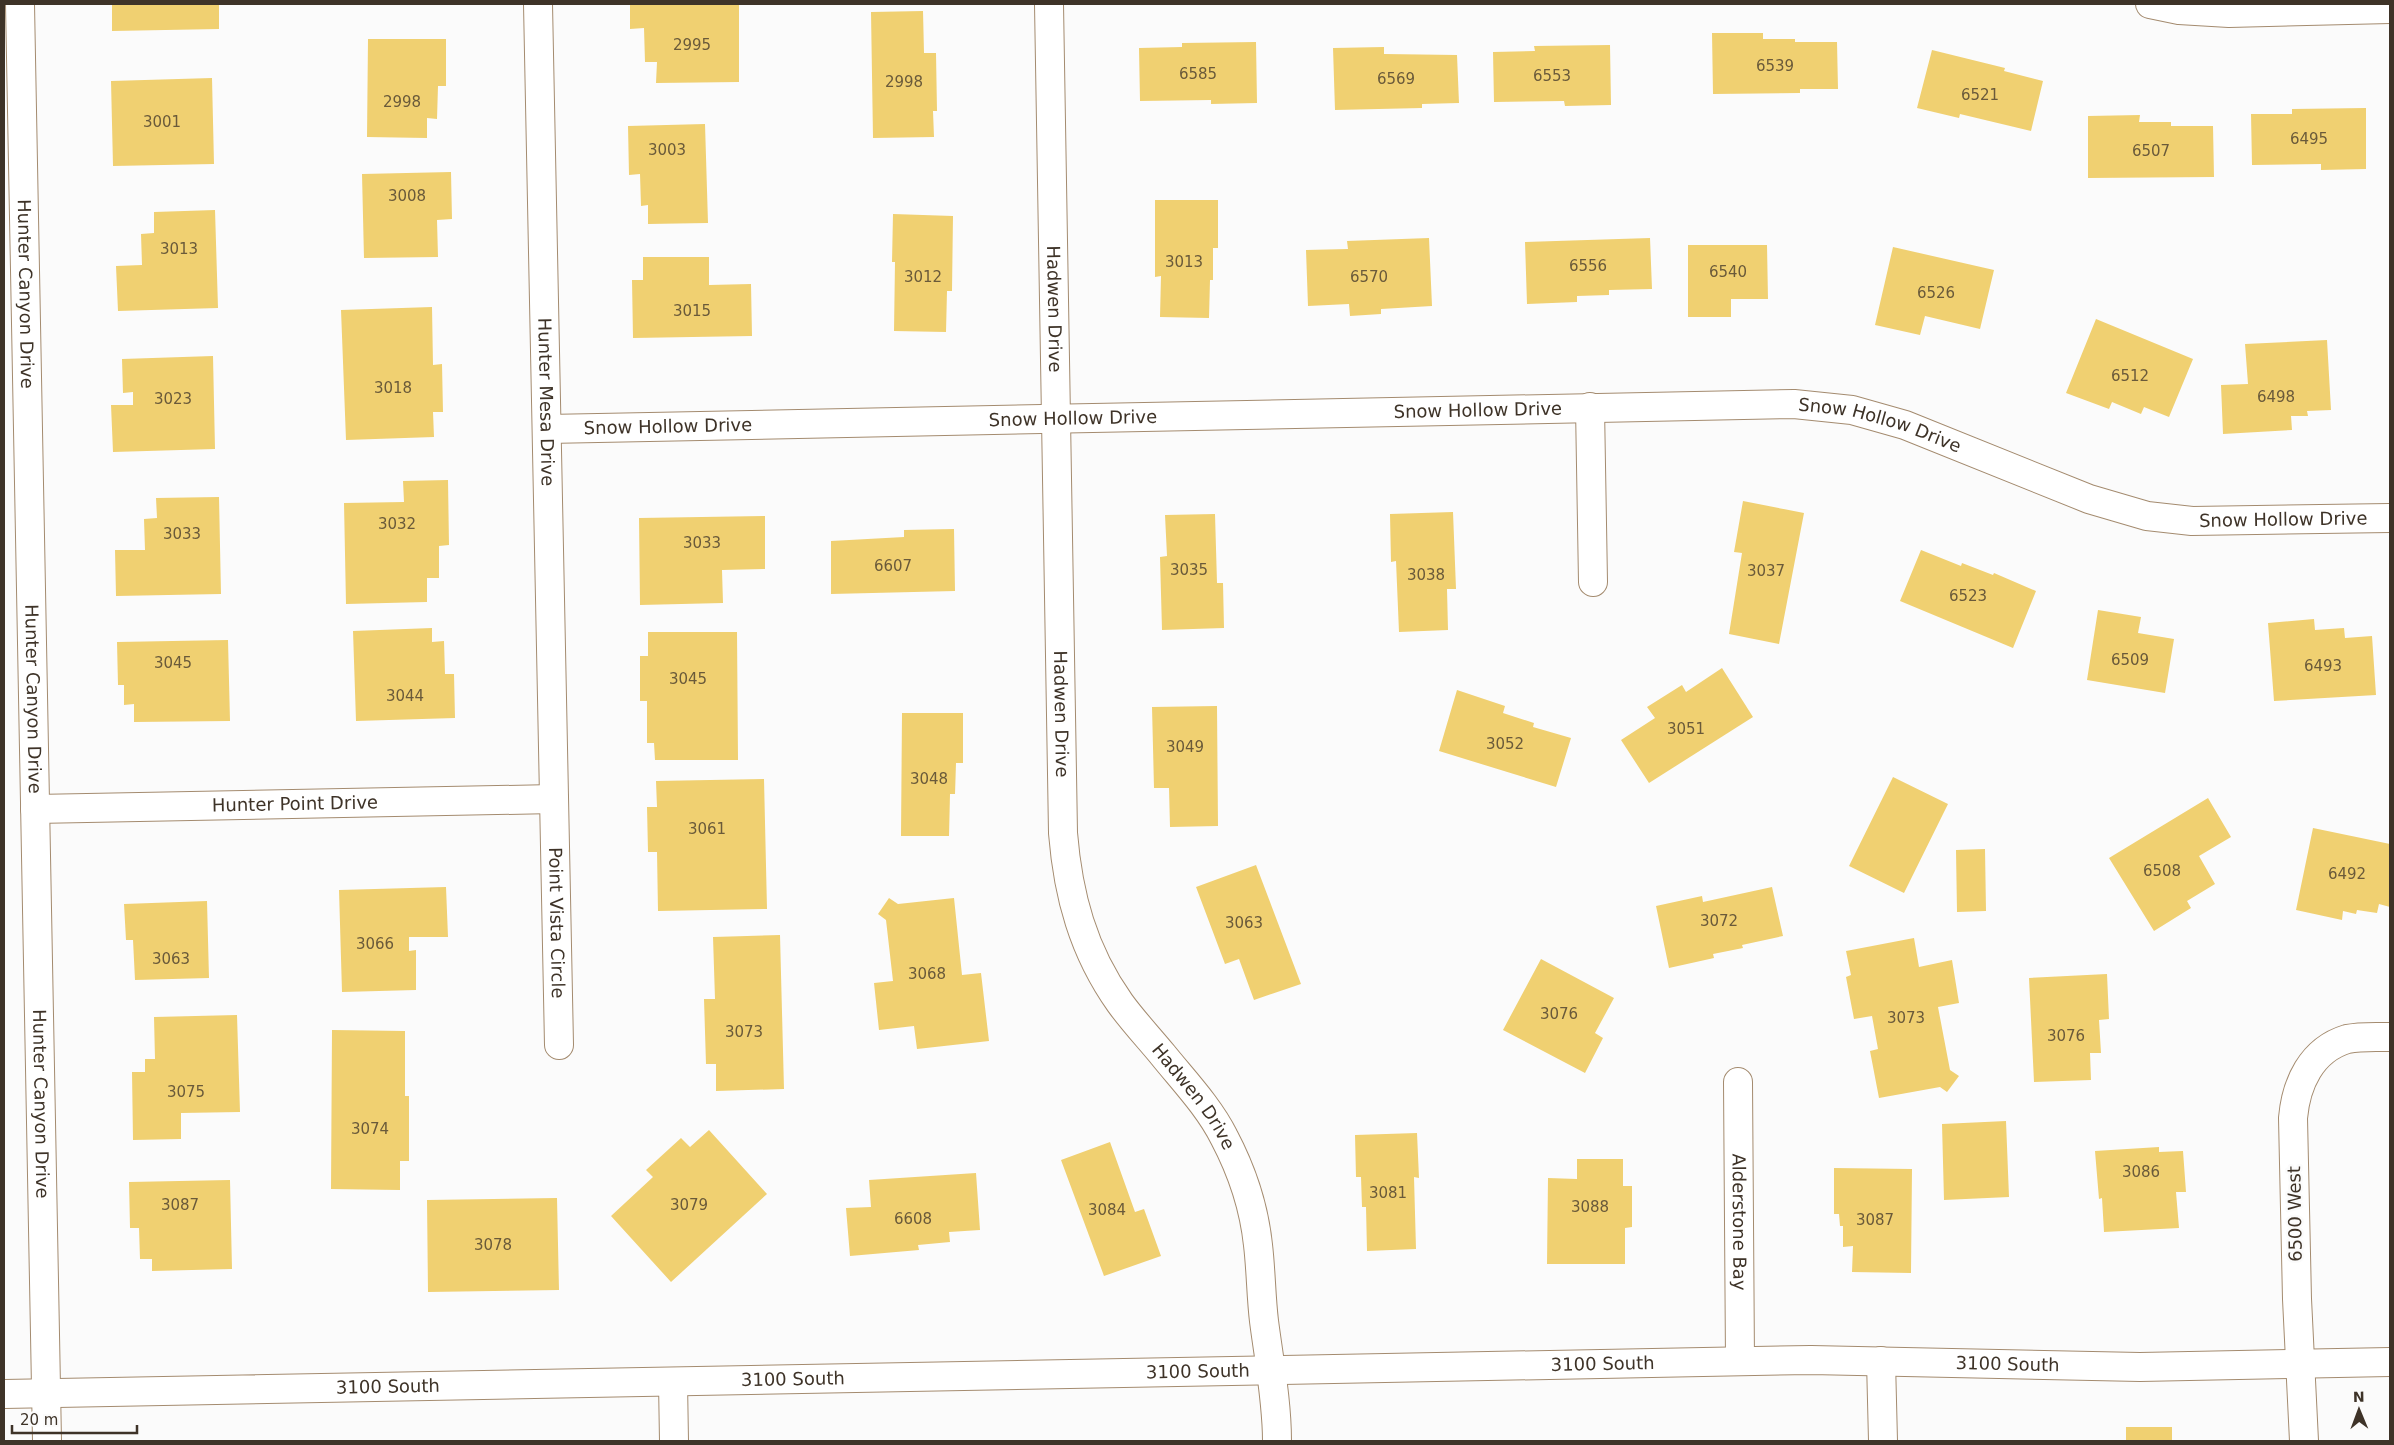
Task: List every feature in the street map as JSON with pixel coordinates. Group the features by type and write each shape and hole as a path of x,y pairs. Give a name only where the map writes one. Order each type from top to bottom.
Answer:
{"street":[{"name":"Hunter Canyon Drive","path":"20,4 47,1441"},
{"name":"Hunter Mesa Drive","path":"538,4 554,799"},
{"name":"Hadwen Drive","path":"1048,4 1063,833 1070,894 1088,948 1102,976 1120,1004 1208,1112 1236,1161 1245,1186 1256,1230 1277,1441"},
{"path":"2150,4 2179,10 2229,13 2390,9"},
{"name":"Snow Hollow Drive","path":"547,429 1762,403 1824,406 1852,410 1906,425 2089,499 2147,516 2192,521 2390,518"},
{"path":"1590,407 1594,582"},
{"name":"Hunter Point Drive","path":"36,809 554,799"},
{"name":"Point Vista Circle","path":"554,799 559,1045"},
{"name":"6500 West","path":"2304,1441 2293,1118 2297,1091 2310,1067 2327,1050 2348,1039 2390,1037"},
{"name":"Alderstone Bay","path":"1738,1082 1740,1361"},
{"name":"3100 South","path":"4,1394 1740,1361 1880,1361 2140,1367 2390,1362"},
{"path":"1880,1361 1882,1441"},
{"path":"673,1382 674,1441"}],"building":[{"path":"112,4 219,4 219,29 112,31"},
{"path":"630,4 739,4 739,82 656,83 657,62 645,62 644,28 630,29"},
{"path":"923,11 924,53 936,53 937,111 933,111 934,137 873,138 871,12"},
{"path":"1712,33 1763,33 1763,39 1795,39 1795,42 1837,42 1838,89 1800,89 1800,93 1713,94"},
{"path":"368,39 446,39 446,86 438,86 437,119 427,118 427,138 367,137"},
{"path":"1256,42 1257,103 1211,104 1211,100 1140,101 1139,48 1182,47 1182,43"},
{"path":"1610,45 1611,105 1565,106 1564,101 1494,102 1493,52 1535,51 1534,46"},
{"path":"1384,47 1384,54 1457,55 1459,103 1422,104 1422,108 1335,110 1333,48"},
{"path":"1932,50 2005,68 2004,71 2043,81 2031,131 1960,114 1959,118 1917,108"},
{"path":"212,78 214,164 113,166 111,81"},
{"path":"2366,108 2366,169 2321,170 2321,164 2252,165 2251,114 2292,114 2292,109"},
{"path":"2140,115 2139,122 2171,122 2171,126 2213,126 2214,177 2088,178 2088,116"},
{"path":"705,124 708,223 648,224 648,205 641,206 640,174 629,175 628,126"},
{"path":"451,172 452,219 437,220 438,257 364,258 362,174"},
{"path":"1155,200 1218,200 1218,248 1213,248 1213,280 1210,280 1209,318 1160,317 1161,276 1155,277"},
{"path":"215,210 218,308 118,311 116,266 142,265 141,234 154,233 154,212"},
{"path":"893,214 953,216 952,291 947,291 946,332 894,331 895,262 892,262"},
{"path":"1429,238 1432,306 1381,309 1381,314 1350,316 1349,304 1308,306 1306,250 1348,249 1347,241"},
{"path":"1650,238 1652,289 1609,290 1609,295 1577,296 1577,302 1527,304 1525,242"},
{"path":"1688,245 1767,245 1768,299 1731,299 1731,317 1688,317"},
{"path":"1893,247 1994,270 1980,329 1925,316 1920,335 1875,325"},
{"path":"643,257 709,257 709,285 751,284 752,336 633,338 632,280 643,280"},
{"path":"432,307 433,365 442,364 443,412 433,412 434,437 346,440 341,310"},
{"path":"2096,319 2193,359 2169,417 2144,407 2141,414 2112,402 2109,409 2066,393"},
{"path":"2327,340 2331,410 2307,411 2308,416 2291,416 2292,430 2223,434 2221,385 2248,384 2245,344"},
{"path":"213,356 215,449 113,452 111,405 133,405 133,392 123,393 122,359"},
{"path":"448,480 449,545 439,546 439,578 427,578 427,602 346,604 344,503 404,502 403,481"},
{"path":"219,497 221,594 116,596 115,550 145,550 144,519 157,518 156,498"},
{"path":"1743,501 1804,513 1779,644 1729,634 1742,553 1734,552"},
{"path":"1453,512 1456,589 1447,589 1448,630 1399,632 1396,561 1391,562 1390,514"},
{"path":"1215,514 1217,583 1223,583 1224,628 1162,630 1160,557 1167,556 1165,515"},
{"path":"765,516 765,569 722,570 723,603 640,605 639,518"},
{"path":"954,529 955,591 831,594 831,541 904,537 904,530"},
{"path":"1921,550 1961,566 1962,563 1993,575 1994,573 2036,591 2013,648 1900,601"},
{"path":"2098,610 2141,617 2138,633 2174,639 2165,693 2087,680"},
{"path":"2314,619 2315,630 2344,628 2345,638 2372,636 2376,695 2274,701 2268,623"},
{"path":"432,628 432,642 444,641 445,674 454,674 455,718 356,721 353,631"},
{"path":"648,632 737,632 738,760 655,760 654,743 647,743 647,701 640,701 640,656 648,656"},
{"path":"228,640 230,721 134,722 134,704 124,705 124,685 118,685 117,642"},
{"path":"1722,668 1753,717 1649,783 1621,740 1655,718 1647,707 1682,685 1686,692"},
{"path":"1457,690 1505,706 1503,713 1534,723 1533,727 1571,738 1556,787 1439,751"},
{"path":"1217,706 1218,826 1170,827 1169,788 1154,788 1152,707"},
{"path":"902,713 963,713 963,763 956,763 955,794 950,794 949,836 901,836"},
{"path":"1893,777 1948,804 1904,893 1849,866"},
{"path":"764,779 767,909 658,911 657,852 648,852 647,807 657,807 656,781"},
{"path":"2208,798 2231,837 2199,856 2215,884 2187,901 2191,908 2154,931 2109,858"},
{"path":"2313,828 2390,844 2390,907 2379,904 2377,913 2357,910 2356,914 2343,911 2342,920 2296,910"},
{"path":"1985,849 1986,911 1957,912 1956,850"},
{"path":"1256,865 1301,984 1254,1000 1239,959 1225,964 1196,887"},
{"path":"446,887 448,937 409,937 409,951 416,950 416,990 342,992 339,890"},
{"path":"1772,887 1783,936 1742,945 1743,948 1713,954 1714,958 1669,968 1656,906 1702,896 1703,902"},
{"path":"889,898 898,904 954,898 962,975 981,973 989,1041 917,1049 914,1026 879,1030 874,983 893,981 886,920 878,914"},
{"path":"207,901 209,978 135,980 133,940 126,940 124,904"},
{"path":"780,935 784,1089 716,1091 716,1064 706,1064 704,999 715,999 713,937"},
{"path":"1914,938 1919,967 1952,960 1959,1003 1938,1007 1950,1070 1959,1076 1947,1092 1940,1087 1879,1098 1870,1051 1878,1049 1872,1016 1854,1019 1846,977 1851,975 1846,951"},
{"path":"1541,959 1614,998 1595,1033 1603,1038 1585,1073 1503,1030"},
{"path":"2107,974 2109,1019 2099,1020 2101,1053 2090,1053 2091,1080 2034,1082 2029,978"},
{"path":"237,1015 240,1112 181,1113 181,1139 133,1140 132,1072 145,1072 145,1059 155,1059 154,1017"},
{"path":"332,1030 405,1031 405,1096 409,1096 409,1161 400,1161 400,1190 331,1189"},
{"path":"2006,1121 2009,1197 1944,1200 1942,1124"},
{"path":"709,1130 767,1194 671,1282 611,1216 653,1177 646,1170 681,1138 690,1147"},
{"path":"1417,1133 1419,1178 1414,1177 1416,1249 1367,1251 1366,1207 1362,1207 1361,1177 1356,1177 1355,1135"},
{"path":"1110,1142 1135,1212 1144,1209 1161,1256 1104,1276 1061,1160"},
{"path":"2159,1147 2159,1152 2183,1151 2186,1192 2176,1192 2179,1228 2104,1232 2102,1198 2099,1199 2095,1151"},
{"path":"1577,1159 1623,1159 1623,1186 1632,1186 1632,1227 1625,1228 1625,1264 1547,1264 1548,1178 1577,1179"},
{"path":"1834,1168 1912,1169 1911,1273 1852,1272 1853,1246 1843,1247 1843,1226 1840,1226 1839,1214 1834,1214"},
{"path":"976,1173 980,1230 949,1232 950,1242 918,1245 919,1250 850,1256 846,1208 871,1207 869,1180"},
{"path":"230,1180 232,1269 152,1271 152,1259 140,1259 139,1228 130,1228 129,1182"},
{"path":"557,1198 559,1290 428,1292 427,1200"},
{"path":"2126,1427 2172,1427 2172,1441 2126,1441"}]}
